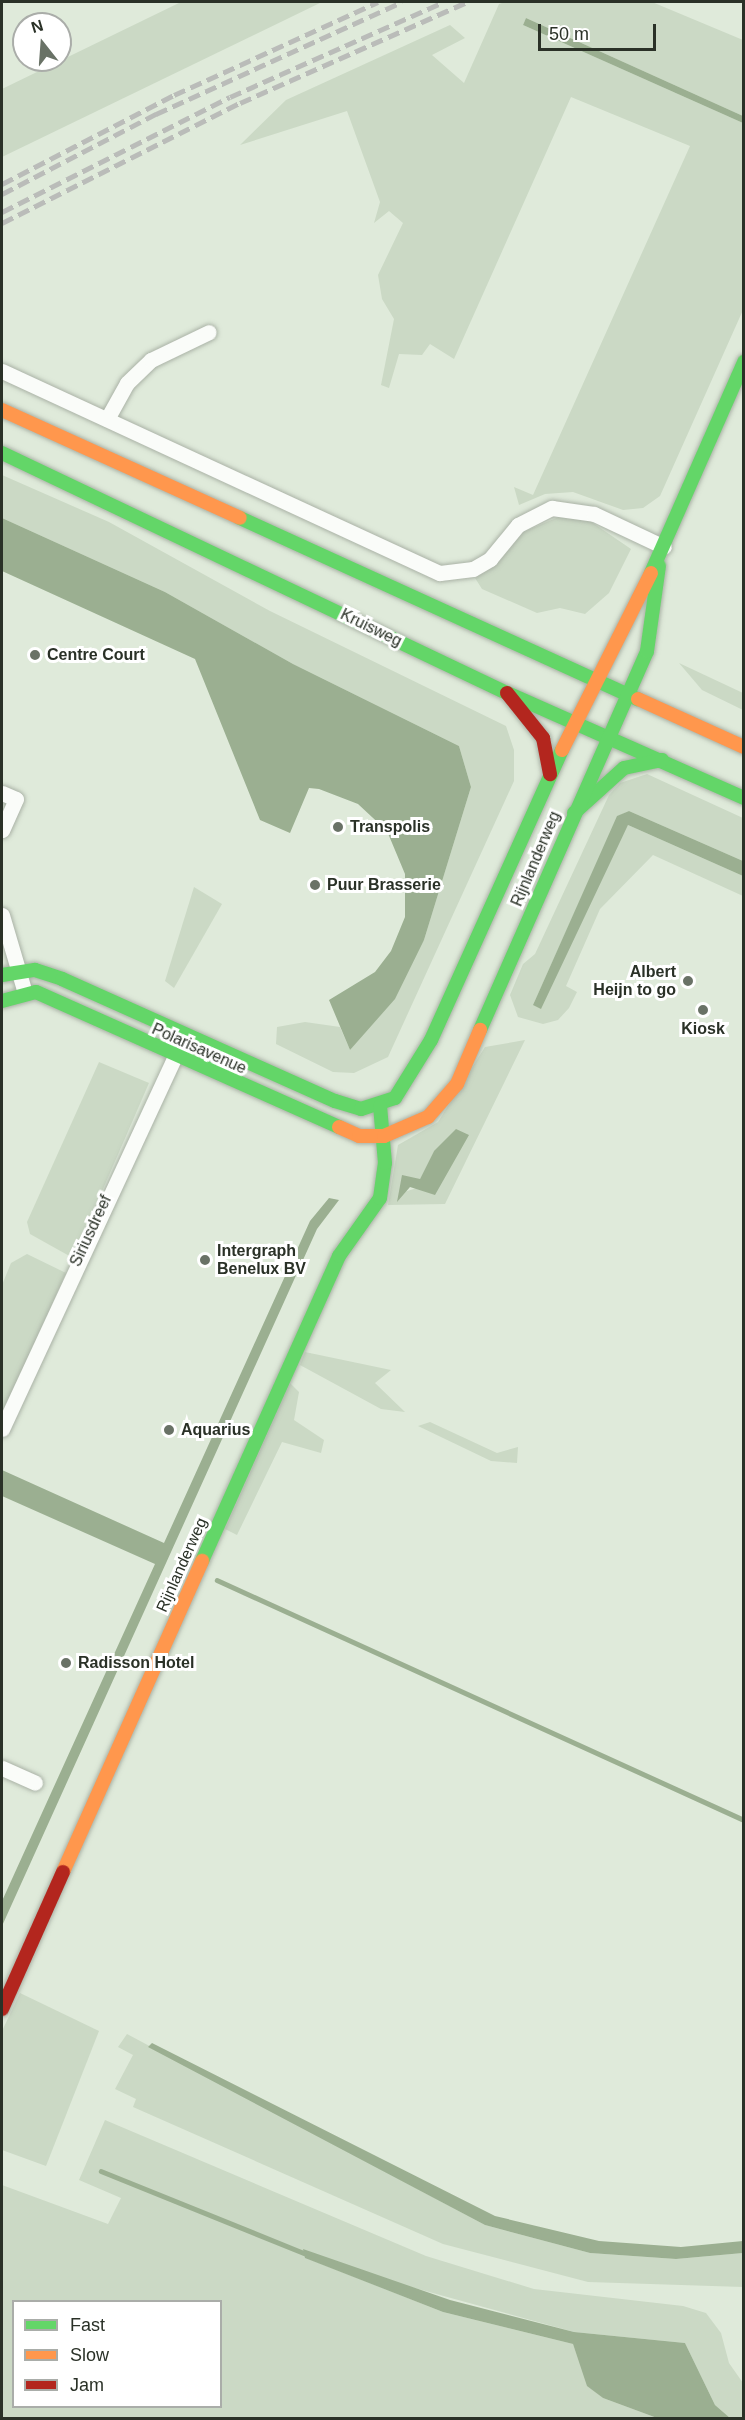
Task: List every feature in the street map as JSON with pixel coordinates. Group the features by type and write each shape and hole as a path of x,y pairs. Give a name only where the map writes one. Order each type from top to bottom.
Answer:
{"main road":[{"name":"Rijnlanderweg","path":"2,2009 339,1256 380,1198 384,1136 380,1106 406,1086 431,1040 550,774 662,552 744,362"},
{"path":"2,410 595,682 744,747"},
{"name":"Kruisweg","path":"2,453 507,693 744,798"},
{"name":"Rijnlanderweg","path":"384,1136 428,1117 457,1084 655,621 662,552"},
{"path":"507,693 543,738 550,774"},
{"path":"574,813 624,768 662,760"},
{"name":"Polarisavenue","path":"2,975 21,970 62,979 335,1101 361,1109 380,1106"},
{"name":"Polarisavenue","path":"25,993 36,992 175,1057 359,1136 384,1136"},
{"path":"2,1001 25,993"}],"street":[{"path":"107,419 127,383 152,360 209,332"},
{"path":"2,371 440,573 460,573 482,564 518,525 552,508 594,514 662,552"},
{"path":"2,793 16,799 2,830"},
{"path":"2,915 21,970 25,993"},
{"name":"Siriusdreef","path":"2,1429 185,1034"},
{"path":"2,1768 35,1783"}],"shaded area":[{"path":"181,2 322,2 2,157 2,89 37,72 72,72 72,55"},
{"path":"505,2 652,2 743,40 743,116 526,18 523,25 743,123 743,310 660,496 643,508 623,510 573,492 545,494 519,505 514,487 533,495 690,146 571,97 454,359 430,344 422,355 399,354 389,388 381,385 394,319 382,299 378,275 403,223 389,211 374,223 380,202 347,111 240,145 286,100 450,25 465,38 432,55 464,83 499,4"},
{"path":"526,18 743,116 743,123 523,25"},
{"path":"2,475 109,522 270,611 506,726 514,750 514,781 388,1057 354,1073 333,1072 276,1044 277,1027 305,1022 340,1027 350,1050 424,940 471,787 459,746 293,664 165,592 2,518"},
{"path":"561,516 590,521 631,549 609,593 585,614 560,608 537,613 482,589 475,578 497,564 523,532"},
{"path":"2,518 165,592 293,664 459,746 471,787 424,940 395,999 350,1050 329,1000 375,972 391,951 405,917 405,874 387,831 358,804 319,789 309,788 290,833 260,820 195,659 2,571"},
{"path":"679,663 743,693 743,710 702,690"},
{"path":"647,774 743,818 743,861 629,811 618,816 533,1005 628,825 743,876 743,896 653,855 600,909 566,986 577,992 569,1008 558,1020 543,1024 518,1017 510,995 523,964 535,954 609,795 620,783"},
{"path":"629,811 743,861 743,876 628,825 541,1009 533,1005 617,816"},
{"path":"194,887 222,904 174,988 165,981"},
{"path":"525,1040 445,1204 388,1205 398,1145 438,1122 485,1047","holes":["434,1151 435,1194 420,1187 404,1192 411,1179 420,1179"]},
{"path":"99,1062 149,1083 73,1258 30,1234 27,1222"},
{"path":"456,1129 469,1135 435,1195 410,1187 397,1202 402,1175 420,1179 434,1151"},
{"path":"329,1198 339,1200 317,1229 2,1926 2,1901 155,1564 2,1496 2,1470 164,1543 310,1221"},
{"path":"27,1254 66,1273 2,1416 2,1285 11,1263"},
{"path":"305,1352 391,1370 375,1383 405,1412 381,1409 300,1365"},
{"path":"290,1383 299,1392 294,1420 324,1440 321,1453 282,1442 237,1535 225,1529"},
{"path":"430,1422 497,1453 518,1447 517,1463 491,1461 418,1426"},
{"path":"20,1993 99,2031 46,2166 2,2150 2,2031"},
{"path":"127,2034 485,2225 590,2253 676,2259 743,2253 743,2287 588,2282 443,2244 133,2107 136,2099 115,2089 133,2055 118,2047"},
{"path":"152,2043 495,2216 599,2241 681,2247 743,2241 743,2253 676,2259 590,2253 485,2225 148,2047"},
{"path":"105,2120 426,2256 534,2289 683,2306 706,2313 721,2333 729,2363 743,2383 743,2418 730,2418 715,2405 685,2343 574,2332 306,2258 443,2312 573,2344 588,2386 603,2398 657,2418 2,2418 2,2185 108,2224 121,2198 79,2180"},
{"path":"303,2249 450,2300 574,2332 685,2343 715,2405 730,2418 657,2418 603,2398 587,2386 573,2344 443,2312 305,2258"}],"waterway":[{"path":"217,1580 744,1820"},
{"path":"101,2171 304,2253"}],"railway":[{"path":"2,184 174,95 378,2"},
{"path":"2,194 156,114 402,2"},
{"path":"2,212 230,97 443,2"},
{"path":"2,223 240,103 467,2"}],"traffic: fast":[{"path":"651,573 744,362"},
{"path":"2,453 507,693 744,798"},
{"path":"240,518 638,699"},
{"path":"480,1030 647,651 659,566"},
{"path":"2,975 35,970 62,979 335,1101 361,1109 395,1098 431,1040 562,750"},
{"path":"574,813 624,768 662,760"},
{"path":"2,1001 36,992 339,1127"},
{"path":"202,1561 339,1256 380,1198 385,1163 380,1106"}],"traffic: slow":[{"path":"2,410 240,518"},
{"path":"562,750 651,573"},
{"path":"638,699 744,747"},
{"path":"339,1127 359,1136 384,1136 428,1117 457,1084 480,1030"},
{"path":"63,1872 202,1561"}],"traffic: jam":[{"path":"507,693 543,738 550,774"},
{"path":"2,2009 63,1872"}],"place":[{"name":"Centre Court","path":"35,655"},
{"name":"Transpolis","path":"338,827"},
{"name":"Puur Brasserie","path":"315,885"},
{"name":"Albert Heijn to go","path":"688,981"},
{"name":"Kiosk","path":"703,1010"},
{"name":"Intergraph Benelux BV","path":"205,1260"},
{"name":"Aquarius","path":"169,1430"},
{"name":"Radisson Hotel","path":"66,1663"}]}
